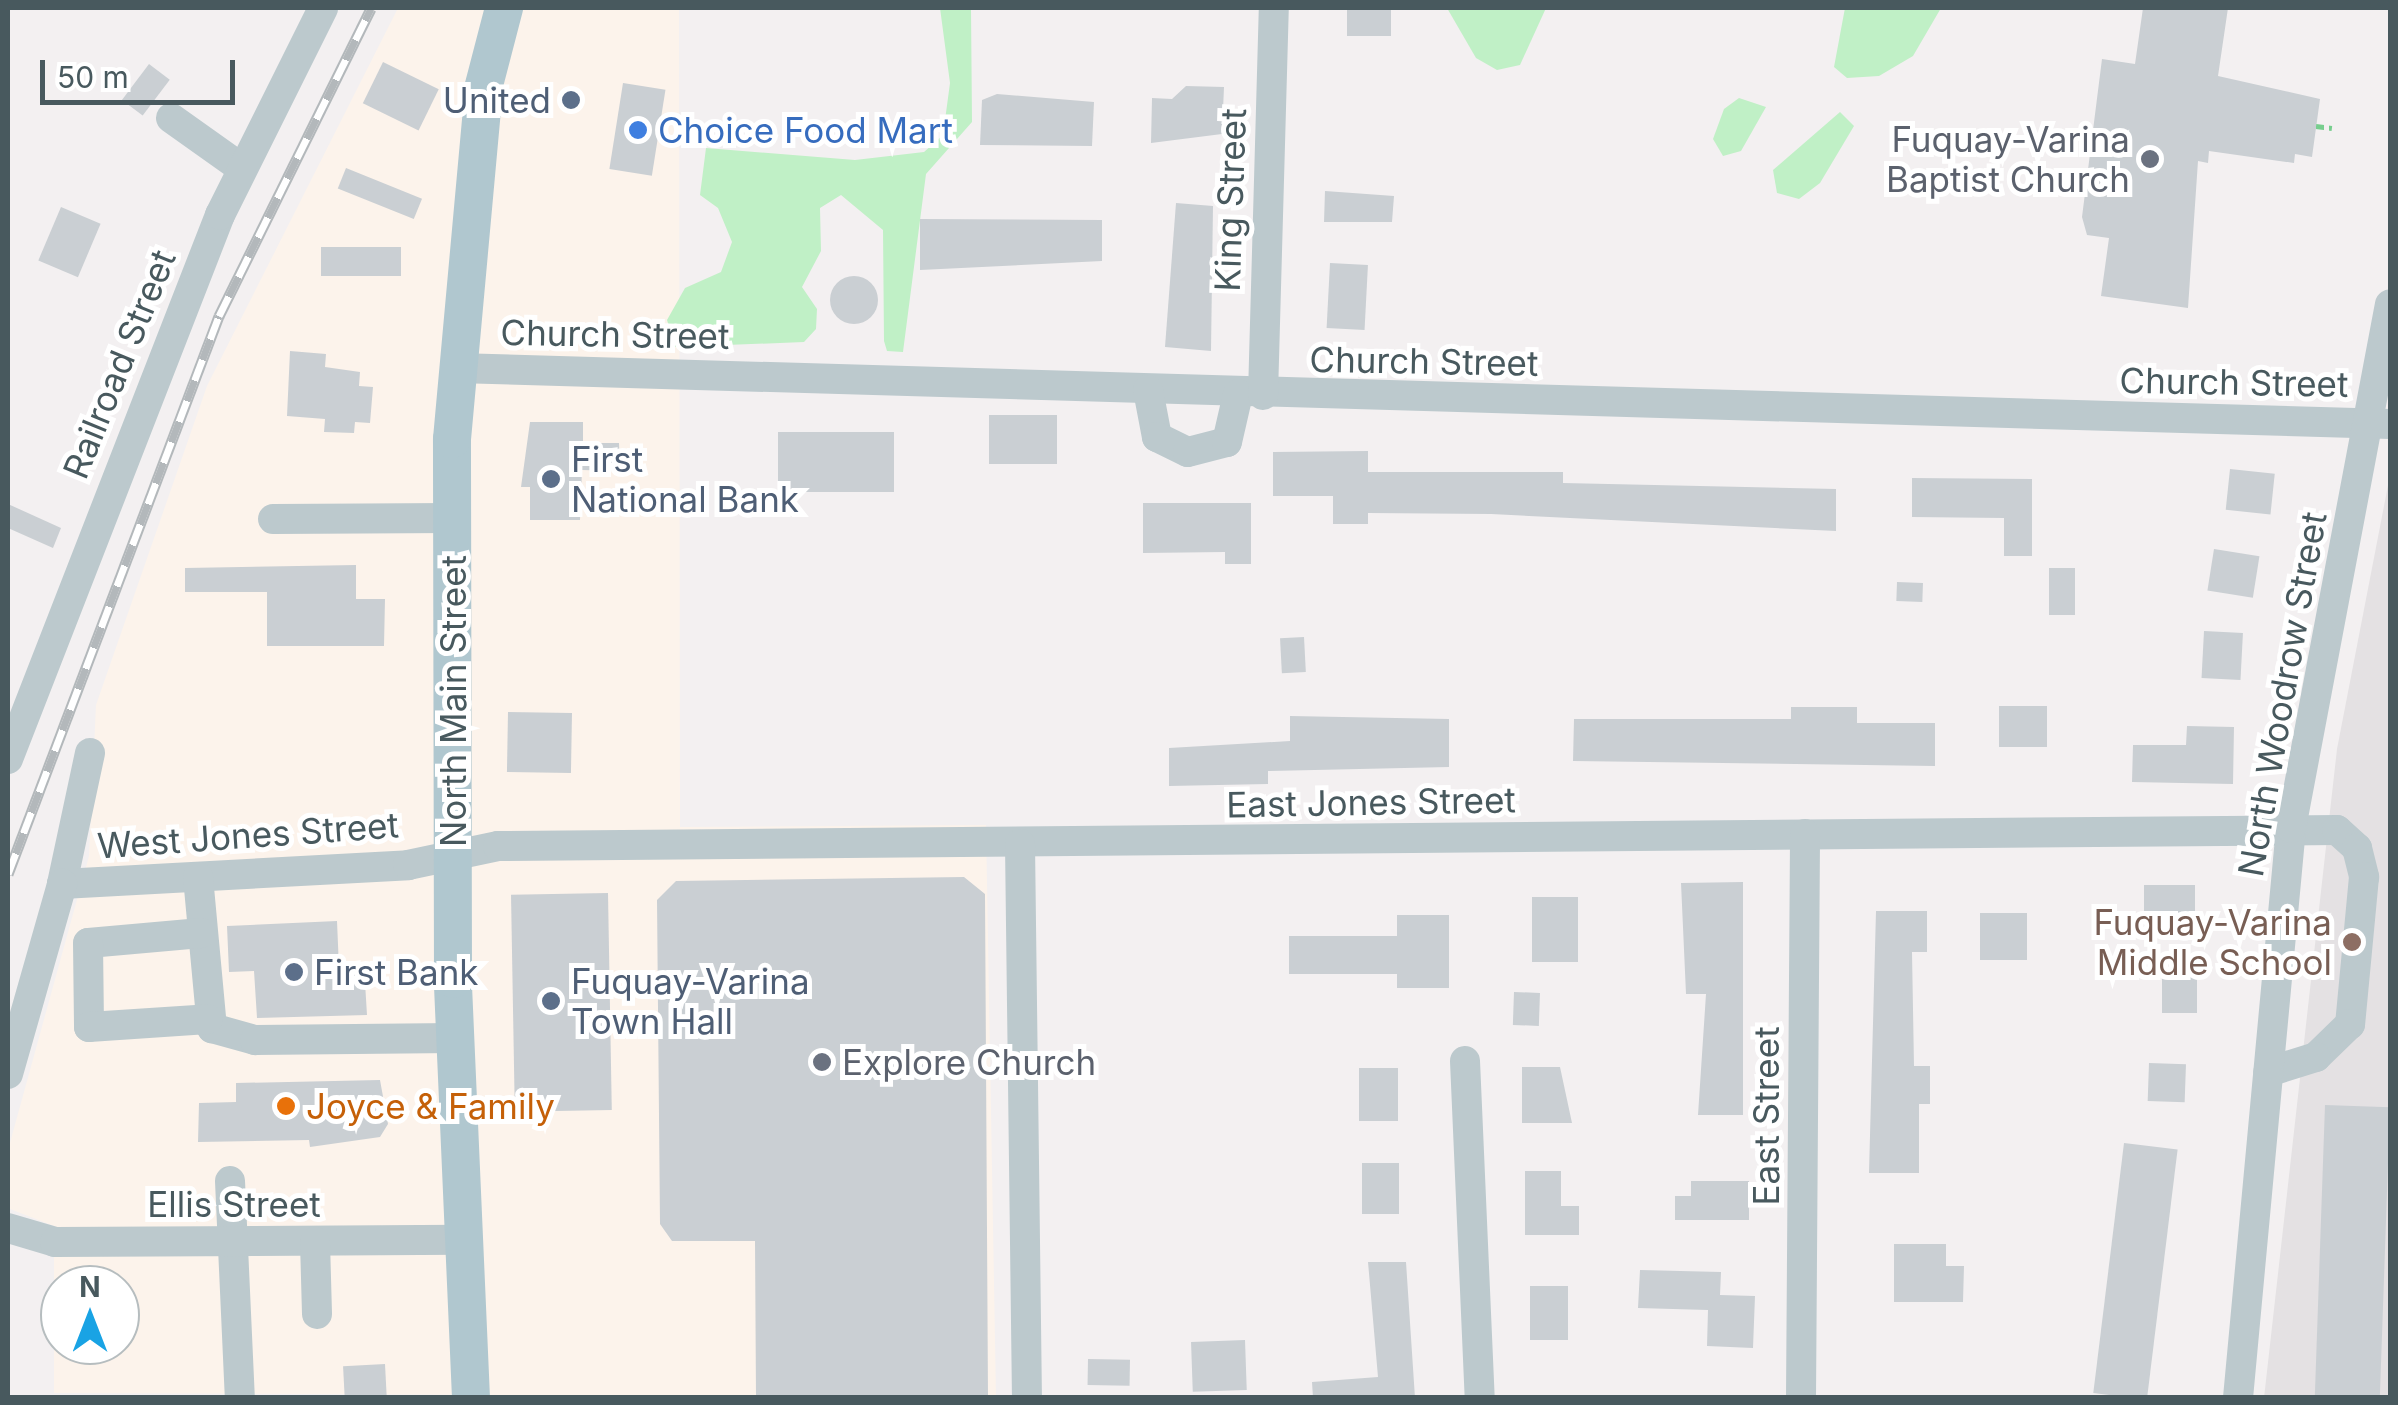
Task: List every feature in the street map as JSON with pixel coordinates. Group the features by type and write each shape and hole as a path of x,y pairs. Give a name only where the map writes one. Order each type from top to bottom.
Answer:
{"main road":[{"name":"North Main Street","path":"471,1398 454,1038 452,518 456,368 484,85 504,8"}],"street":[{"name":"Railroad Street","path":"8,759 15,722 240,167 323,8"},
{"name":"King Street","path":"1148,390 1157,437 1188,452 1226,442 1250,394 1274,8"},
{"path":"170,118 240,167"},
{"name":"North Woodrow Street","path":"2238,1398 2291,828 2379,423 2390,304"},
{"name":"Church Street","path":"456,368 1250,394 2379,423"},
{"path":"273,519 452,518"},
{"name":"West Jones Street","path":"90,753 62,884 454,855"},
{"name":"East Jones Street","path":"454,855 498,846 2337,830 2357,848 2364,877 2356,986 2337,1042 2268,1072"},
{"name":"East Street","path":"1802,1398 1805,834"},
{"path":"1020,844 1027,1398"},
{"path":"198,876 208,1019 224,1036 255,1040 454,1038"},
{"path":"8,1074 62,884"},
{"path":"202,932 88,942 89,1027 208,1019"},
{"path":"1465,1060 1480,1398"},
{"path":"230,1181 240,1398"},
{"name":"Ellis Street","path":"8,1228 55,1242 462,1240"},
{"path":"315,1242 318,1314"}],"path":[{"path":"2316,126 2332,128"}],"shaded area":[{"path":"398,8 679,8 680,827 986,825 996,1397 54,1393 54,1365 140,1365 140,1265 54,1265 54,1226 10,1209 8,1150 89,856 96,705 207,386"},
{"name":"Fuquay-Varina Middle School","path":"2390,475 2390,1397 2264,1398 2337,749"}],"green space":[{"path":"940,8 971,8 972,122 926,174 903,352 887,351 884,341 883,230 841,195 820,208 821,251 802,287 817,309 816,329 804,342 675,347 667,320 685,288 721,272 732,242 718,208 700,195 706,148 855,160 924,152 943,135 950,83"},
{"path":"1447,8 1546,8 1520,65 1497,70 1476,58"},
{"path":"1845,8 1941,8 1913,56 1879,76 1847,78 1834,67"},
{"path":"1739,98 1766,107 1741,151 1723,156 1713,139 1724,109"},
{"path":"1840,112 1854,126 1820,183 1799,199 1777,193 1773,170"}],"building":[{"path":"1347,8 1391,8 1391,36 1347,36"},
{"name":"Fuquay-Varina Baptist Church","path":"2143,8 2228,8 2218,76 2320,99 2312,157 2295,154 2294,163 2209,151 2208,163 2198,161 2188,308 2101,296 2109,238 2087,235 2082,217 2102,59 2135,64"},
{"path":"383,62 439,89 419,131 363,103"},
{"path":"149,64 170,80 143,116 122,100"},
{"name":"Choice Food Mart","path":"623,83 665,90 652,176 609,169"},
{"path":"1186,86 1224,87 1222,134 1151,143 1152,98 1172,99"},
{"path":"997,94 1094,102 1092,146 980,145 982,100"},
{"path":"346,168 422,199 414,219 338,188"},
{"path":"1325,191 1394,196 1392,222 1324,222"},
{"path":"1176,203 1213,206 1211,351 1165,347"},
{"path":"61,207 101,224 78,277 38,260"},
{"path":"920,219 1102,220 1102,261 920,270"},
{"path":"321,247 401,247 401,276 321,276"},
{"path":"1330,263 1368,265 1365,330 1327,328"},
{"path":"854,276 871,283 878,300 871,317 854,324 837,317 830,300 837,283"},
{"path":"290,351 326,354 325,367 360,372 359,386 373,387 370,423 355,422 354,433 324,432 325,419 287,416"},
{"path":"989,415 1057,415 1057,464 989,464"},
{"name":"First National Bank","path":"530,422 583,422 583,443 619,443 620,471 582,470 580,520 530,520 530,487 521,487"},
{"path":"778,432 894,432 894,492 778,492"},
{"path":"1368,451 1368,472 1563,472 1563,483 1836,489 1836,531 1491,514 1368,513 1368,524 1333,524 1333,496 1273,496 1273,452"},
{"path":"2230,469 2275,474 2270,514 2226,510"},
{"path":"1912,478 2032,479 2032,556 2004,556 2004,518 1912,517"},
{"path":"1143,503 1251,503 1251,564 1225,564 1225,552 1143,553"},
{"path":"8,504 61,528 53,548 8,528"},
{"path":"2214,549 2259,556 2253,598 2207,590"},
{"path":"356,565 356,599 385,599 384,646 267,646 267,592 185,592 185,568"},
{"path":"2049,568 2075,568 2075,615 2049,615"},
{"path":"1897,582 1923,583 1922,602 1896,601"},
{"path":"2204,631 2243,633 2240,680 2202,678"},
{"path":"1304,637 1306,672 1282,673 1280,638"},
{"path":"1999,706 2047,706 2047,747 1999,747"},
{"path":"1791,707 1857,707 1857,723 1935,723 1935,766 1573,761 1574,719 1791,719"},
{"path":"508,712 572,713 571,773 507,772"},
{"path":"1290,716 1449,719 1449,767 1268,771 1268,784 1169,786 1169,748 1290,741"},
{"path":"2187,726 2234,727 2233,784 2132,782 2133,745 2186,745"},
{"name":"Explore Church","path":"964,877 985,894 988,1398 756,1398 755,1241 672,1241 660,1224 657,900 676,881"},
{"path":"1743,882 1743,1115 1698,1115 1706,994 1686,994 1681,883"},
{"path":"2144,885 2195,885 2195,926 2144,926"},
{"path":"608,893 612,1110 515,1112 511,895"},
{"path":"1532,897 1578,897 1578,962 1532,962"},
{"path":"1876,911 1927,911 1927,952 1912,952 1914,1066 1930,1066 1930,1104 1919,1104 1919,1173 1869,1173"},
{"path":"1980,913 2027,913 2027,960 1980,960"},
{"path":"1397,915 1449,915 1449,988 1397,988 1397,974 1289,974 1289,936 1397,936"},
{"path":"337,921 339,968 364,966 367,1015 257,1018 254,971 229,972 227,926"},
{"path":"2162,969 2197,969 2197,1013 2162,1013"},
{"path":"1514,992 1540,993 1539,1026 1513,1025"},
{"path":"2149,1063 2186,1064 2185,1102 2148,1101"},
{"path":"1522,1067 1560,1067 1572,1123 1522,1123"},
{"path":"1359,1068 1398,1068 1398,1121 1359,1121"},
{"path":"380,1080 388,1124 380,1137 310,1147 309,1140 198,1142 199,1103 236,1102 236,1083"},
{"name":"Fuquay-Varina Middle School","path":"2325,1105 2390,1107 2380,1398 2315,1398"},
{"path":"2124,1143 2178,1150 2147,1398 2093,1393"},
{"path":"1362,1163 1399,1163 1399,1214 1362,1214"},
{"path":"1525,1171 1561,1171 1561,1206 1579,1206 1579,1235 1525,1235"},
{"path":"1691,1181 1749,1181 1749,1220 1675,1220 1675,1196 1691,1196"},
{"path":"1894,1244 1946,1244 1946,1266 1964,1266 1963,1302 1894,1302"},
{"path":"1368,1262 1406,1262 1415,1398 1313,1398 1312,1382 1378,1377"},
{"path":"1640,1270 1721,1272 1720,1295 1755,1296 1753,1348 1707,1346 1708,1310 1638,1308"},
{"path":"1530,1286 1568,1286 1568,1340 1530,1340"},
{"path":"1245,1340 1247,1390 1193,1392 1191,1342"},
{"path":"1088,1359 1130,1360 1130,1386 1088,1385"},
{"path":"385,1364 387,1398 345,1398 343,1366"}],"railway":[{"path":"8,874 219,316 371,8"}],"place":[{"name":"United","path":"571,100"},
{"name":"Choice Food Mart","path":"638,130"},
{"name":"Fuquay-Varina Baptist Church","path":"2150,159"},
{"name":"First National Bank","path":"551,479"},
{"name":"Fuquay-Varina Middle School","path":"2352,942"},
{"name":"First Bank","path":"294,972"},
{"name":"Fuquay-Varina Town Hall","path":"551,1001"},
{"name":"Explore Church","path":"822,1062"},
{"name":"Joyce & Family","path":"286,1106"}]}
